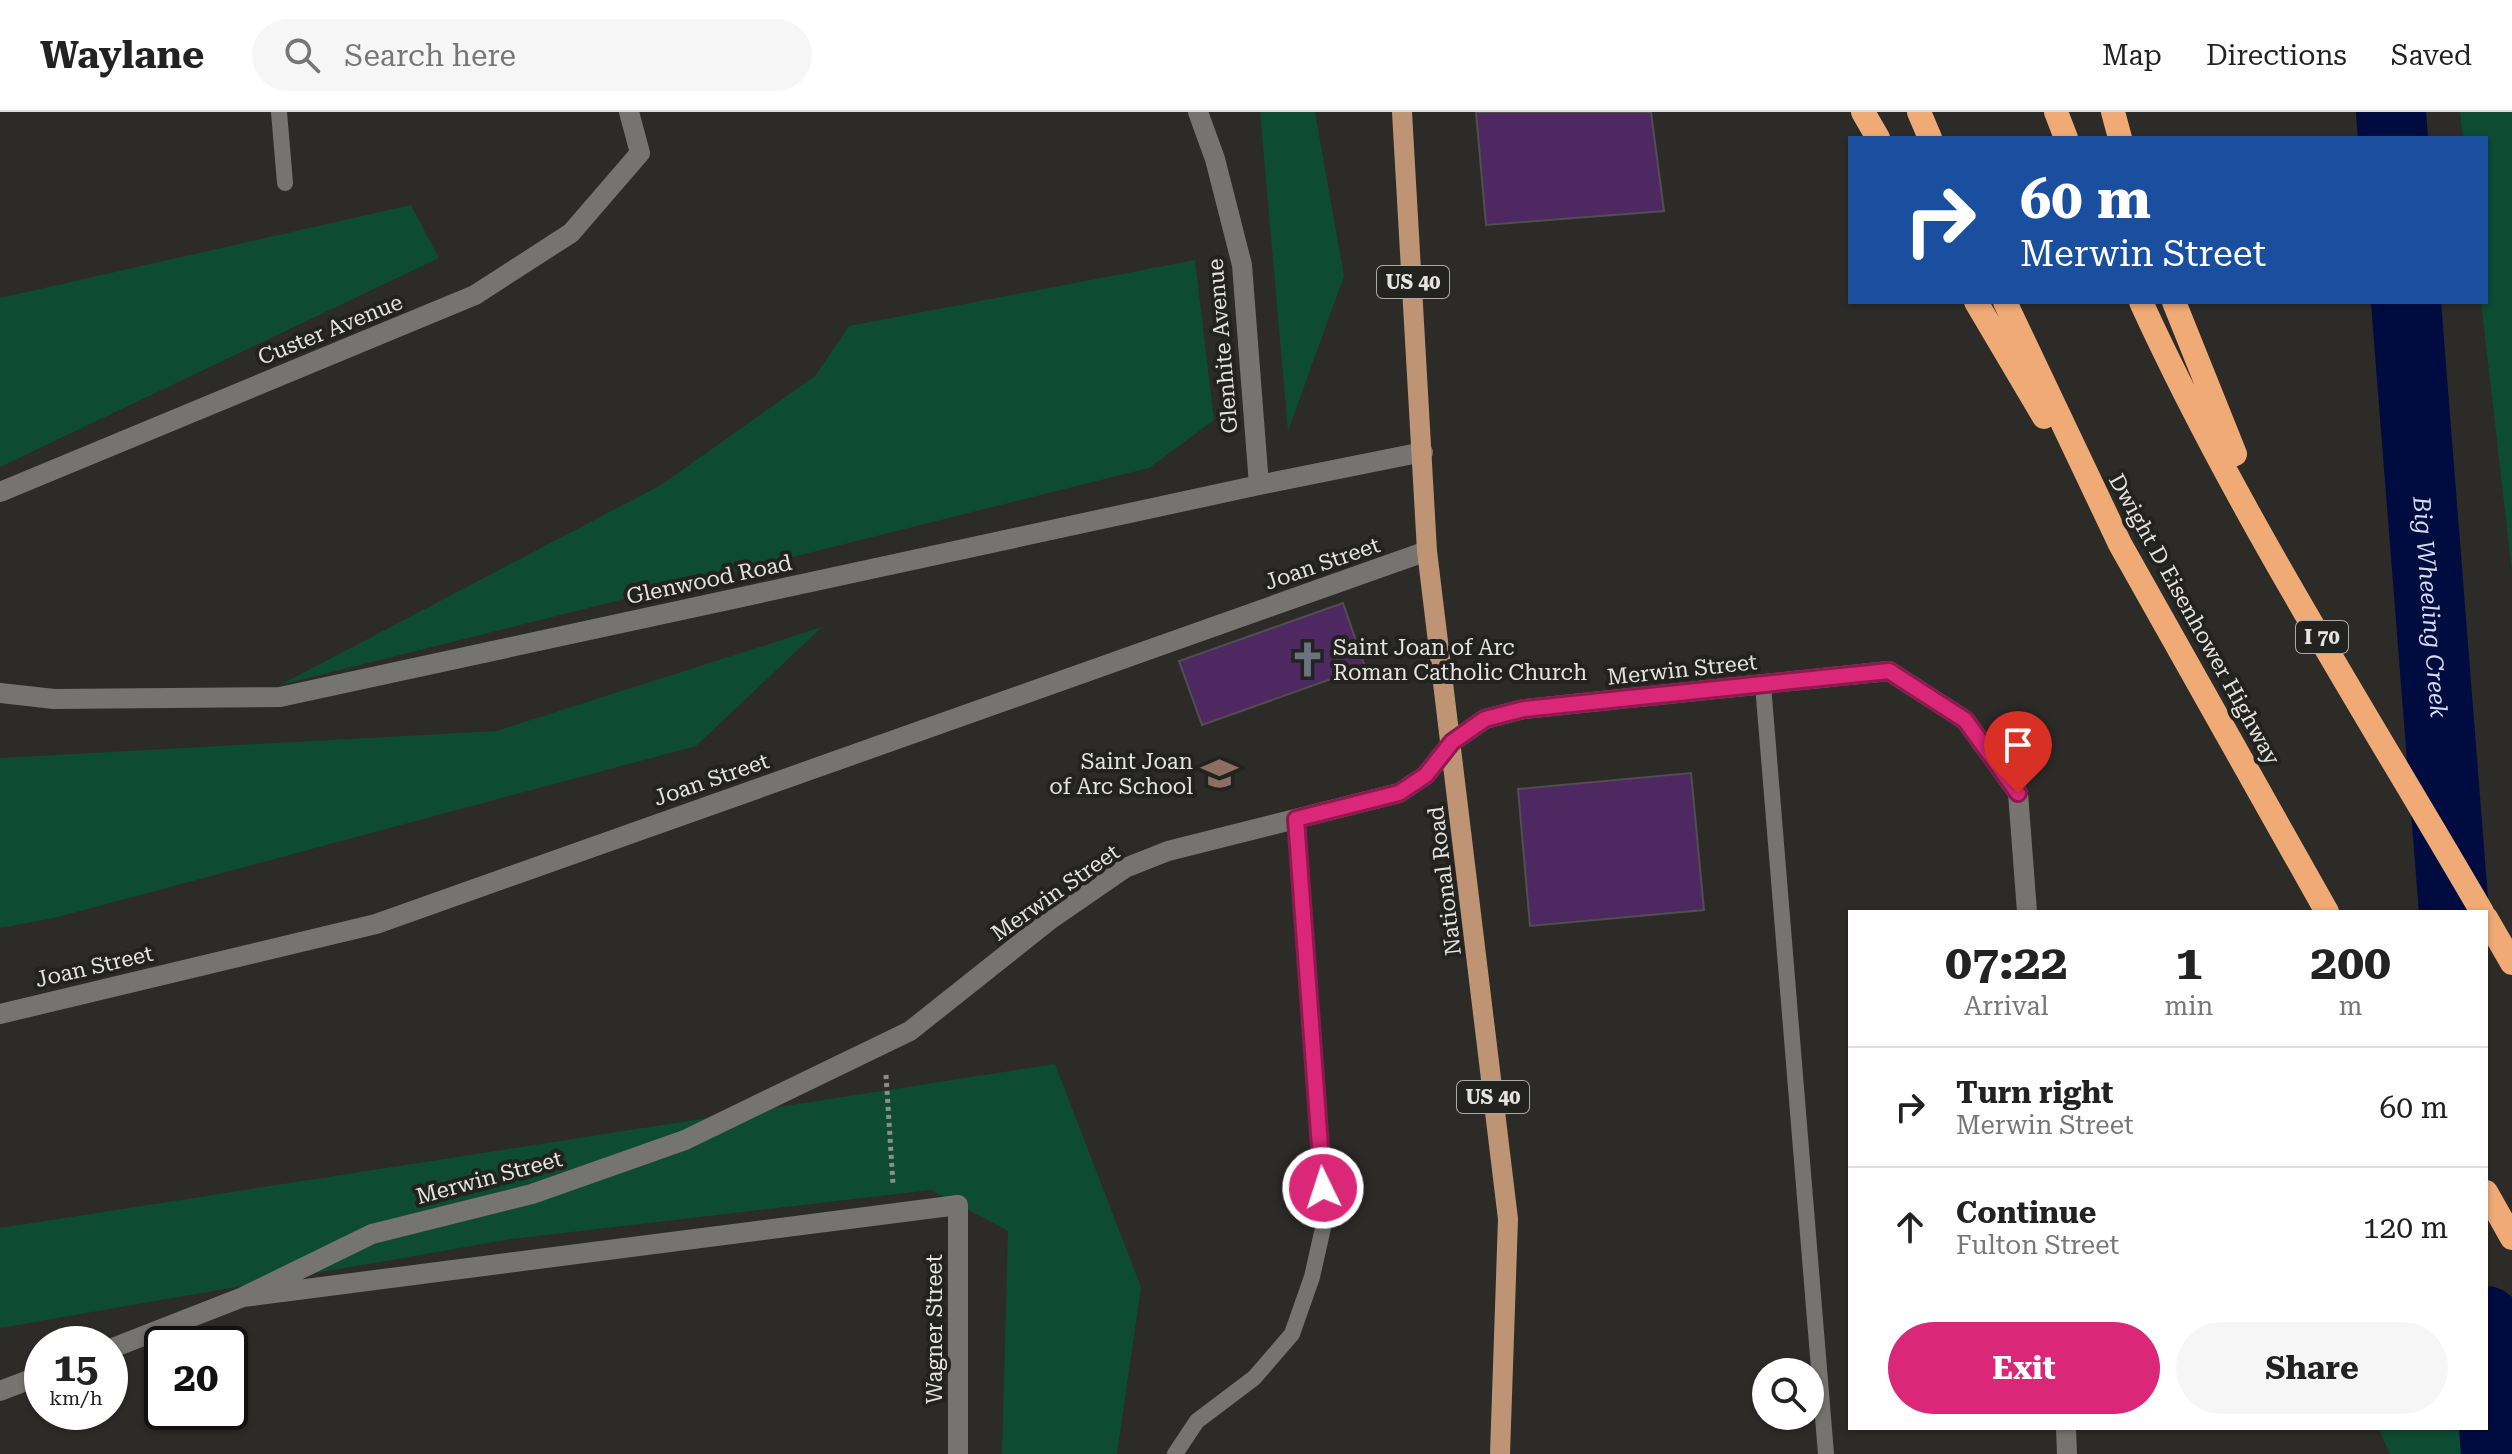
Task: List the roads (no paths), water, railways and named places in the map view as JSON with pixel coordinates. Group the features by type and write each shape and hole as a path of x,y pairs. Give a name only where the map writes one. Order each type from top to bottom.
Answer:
{"highway":[{"path":"1863,112 1877,136"},
{"path":"1919,112 1929,136"},
{"path":"2056,112 2065,136"},
{"path":"2113,112 2119,136"},
{"path":"1977,304 2120,544"},
{"name":"Dwight D Eisenhower Highway","path":"2006,304 2120,544 2326,910"},
{"name":"I 70","path":"2142,304 2167,359 2282,567 2481,910"},
{"path":"2175,304 2282,567"},
{"path":"2488,921 2512,963"},
{"path":"2488,1196 2512,1238"}],"main road":[{"name":"National Road","path":"1402,112 1427,551 1508,1219 1500,1454"}],"street":[{"name":"Custer Avenue","path":"0,492 475,295 571,233 640,153 629,112"},
{"name":"Glenhite Avenue","path":"1198,112 1215,159 1242,265 1259,485"},
{"name":"Glenwood Road","path":"0,693 54,699 280,697 1423,452"},
{"name":"Joan Street","path":"0,1014 376,924 1427,551"},
{"name":"Merwin Street","path":"128,1342 243,1297 372,1234 532,1194 685,1140 910,1031 1051,919 1125,868 1168,851 1399,793 1426,775 1452,742 1485,719 1524,709 1889,671 1965,720 2018,793 2027,910"},
{"name":"Merwin Street","path":"243,1297 958,1205"},
{"name":"Wagner Street","path":"958,1205 958,1454"},
{"path":"0,1391 24,1382"},
{"path":"2066,1430 2067,1454"}],"lane":[{"path":"279,112 285,183"},
{"path":"1763,685 1826,1454"},
{"path":"1175,1454 1197,1421 1254,1378 1292,1334 1312,1277 1325,1219 1296,819"}],"waterway":[{"name":"Big Wheeling Creek","path":"2391,112 2393,136"},
{"name":"Big Wheeling Creek","path":"2406,304 2454,910"},
{"name":"Big Wheeling Creek","path":"2488,1348 2496,1454"}],"place":[{"name":"Saint Joan of Arc Roman Catholic Church","path":"1307,660"},
{"name":"Saint Joan of Arc School","path":"1219,774"}]}
